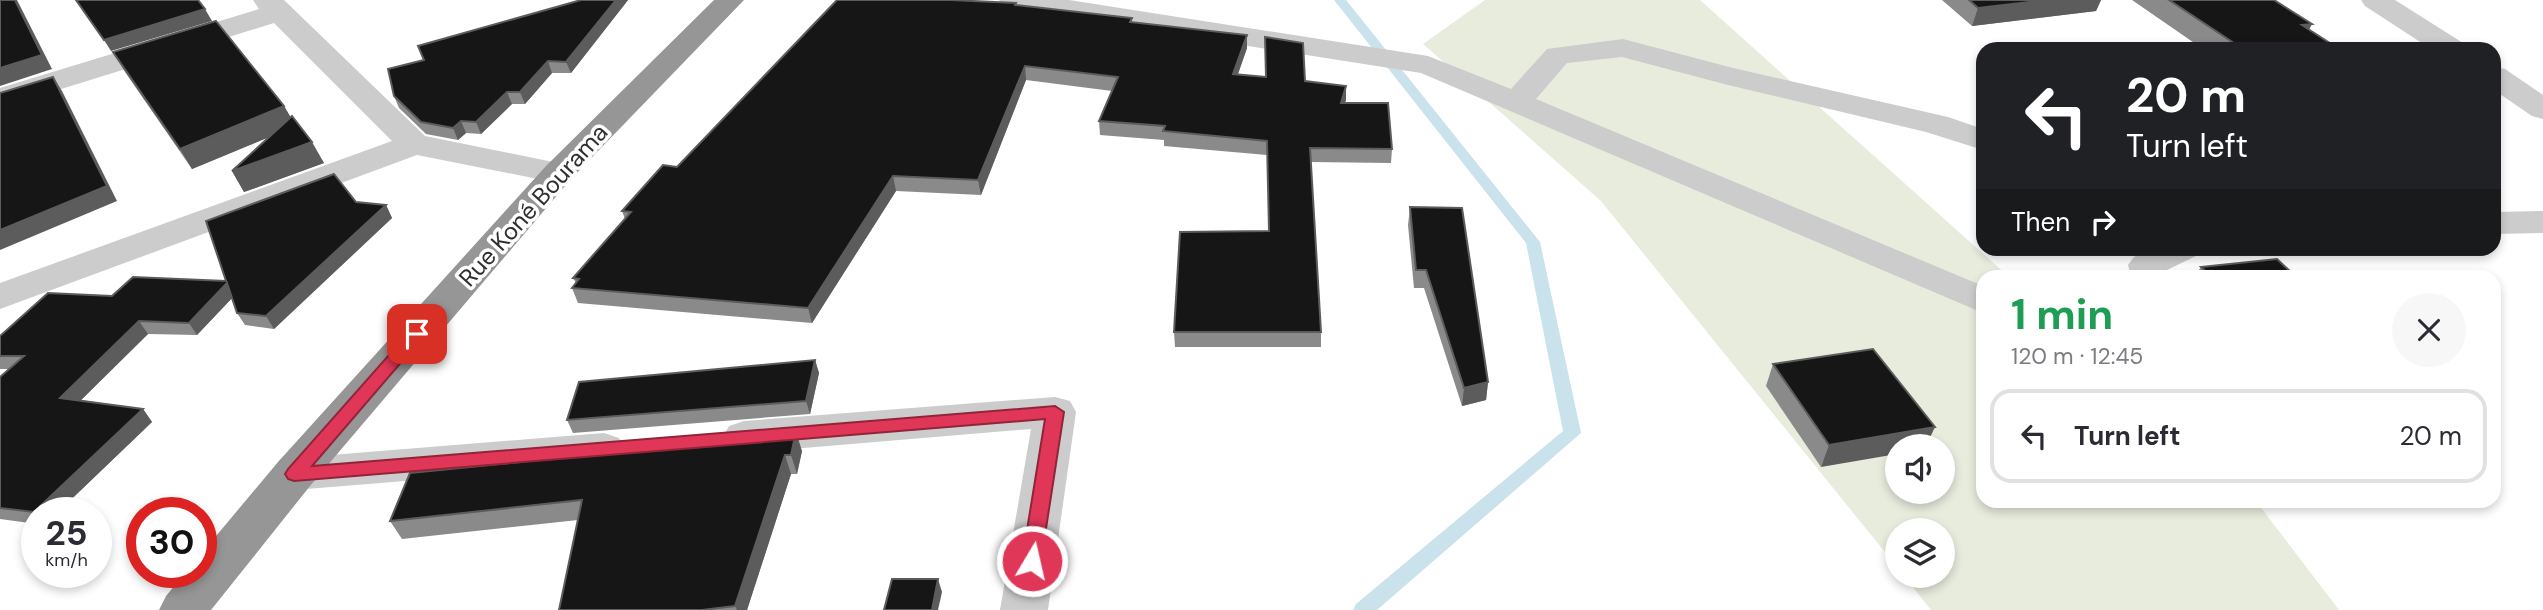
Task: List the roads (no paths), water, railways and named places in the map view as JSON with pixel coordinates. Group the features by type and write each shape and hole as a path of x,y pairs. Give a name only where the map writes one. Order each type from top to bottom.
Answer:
{"highway":[{"name":"Rue Koné Bourama","path":"183,610 294,474 558,173 730,0"}],"street":[{"path":"1013,0 1428,65 1976,298"},
{"path":"2375,0 2441,42"},
{"path":"0,98 273,6 414,145"},
{"path":"1516,102 1558,55 1623,48 1728,76 1936,124 1976,138"},
{"path":"2501,81 2543,109"},
{"path":"0,297 414,145 558,173"},
{"path":"2501,223 2543,222"},
{"path":"2148,270 2147,265 2166,256"},
{"path":"709,440 1055,412 1024,610"},
{"path":"294,474 640,446"}],"waterway":[{"path":"1340,0 1533,242 1572,433 1363,610"}]}
